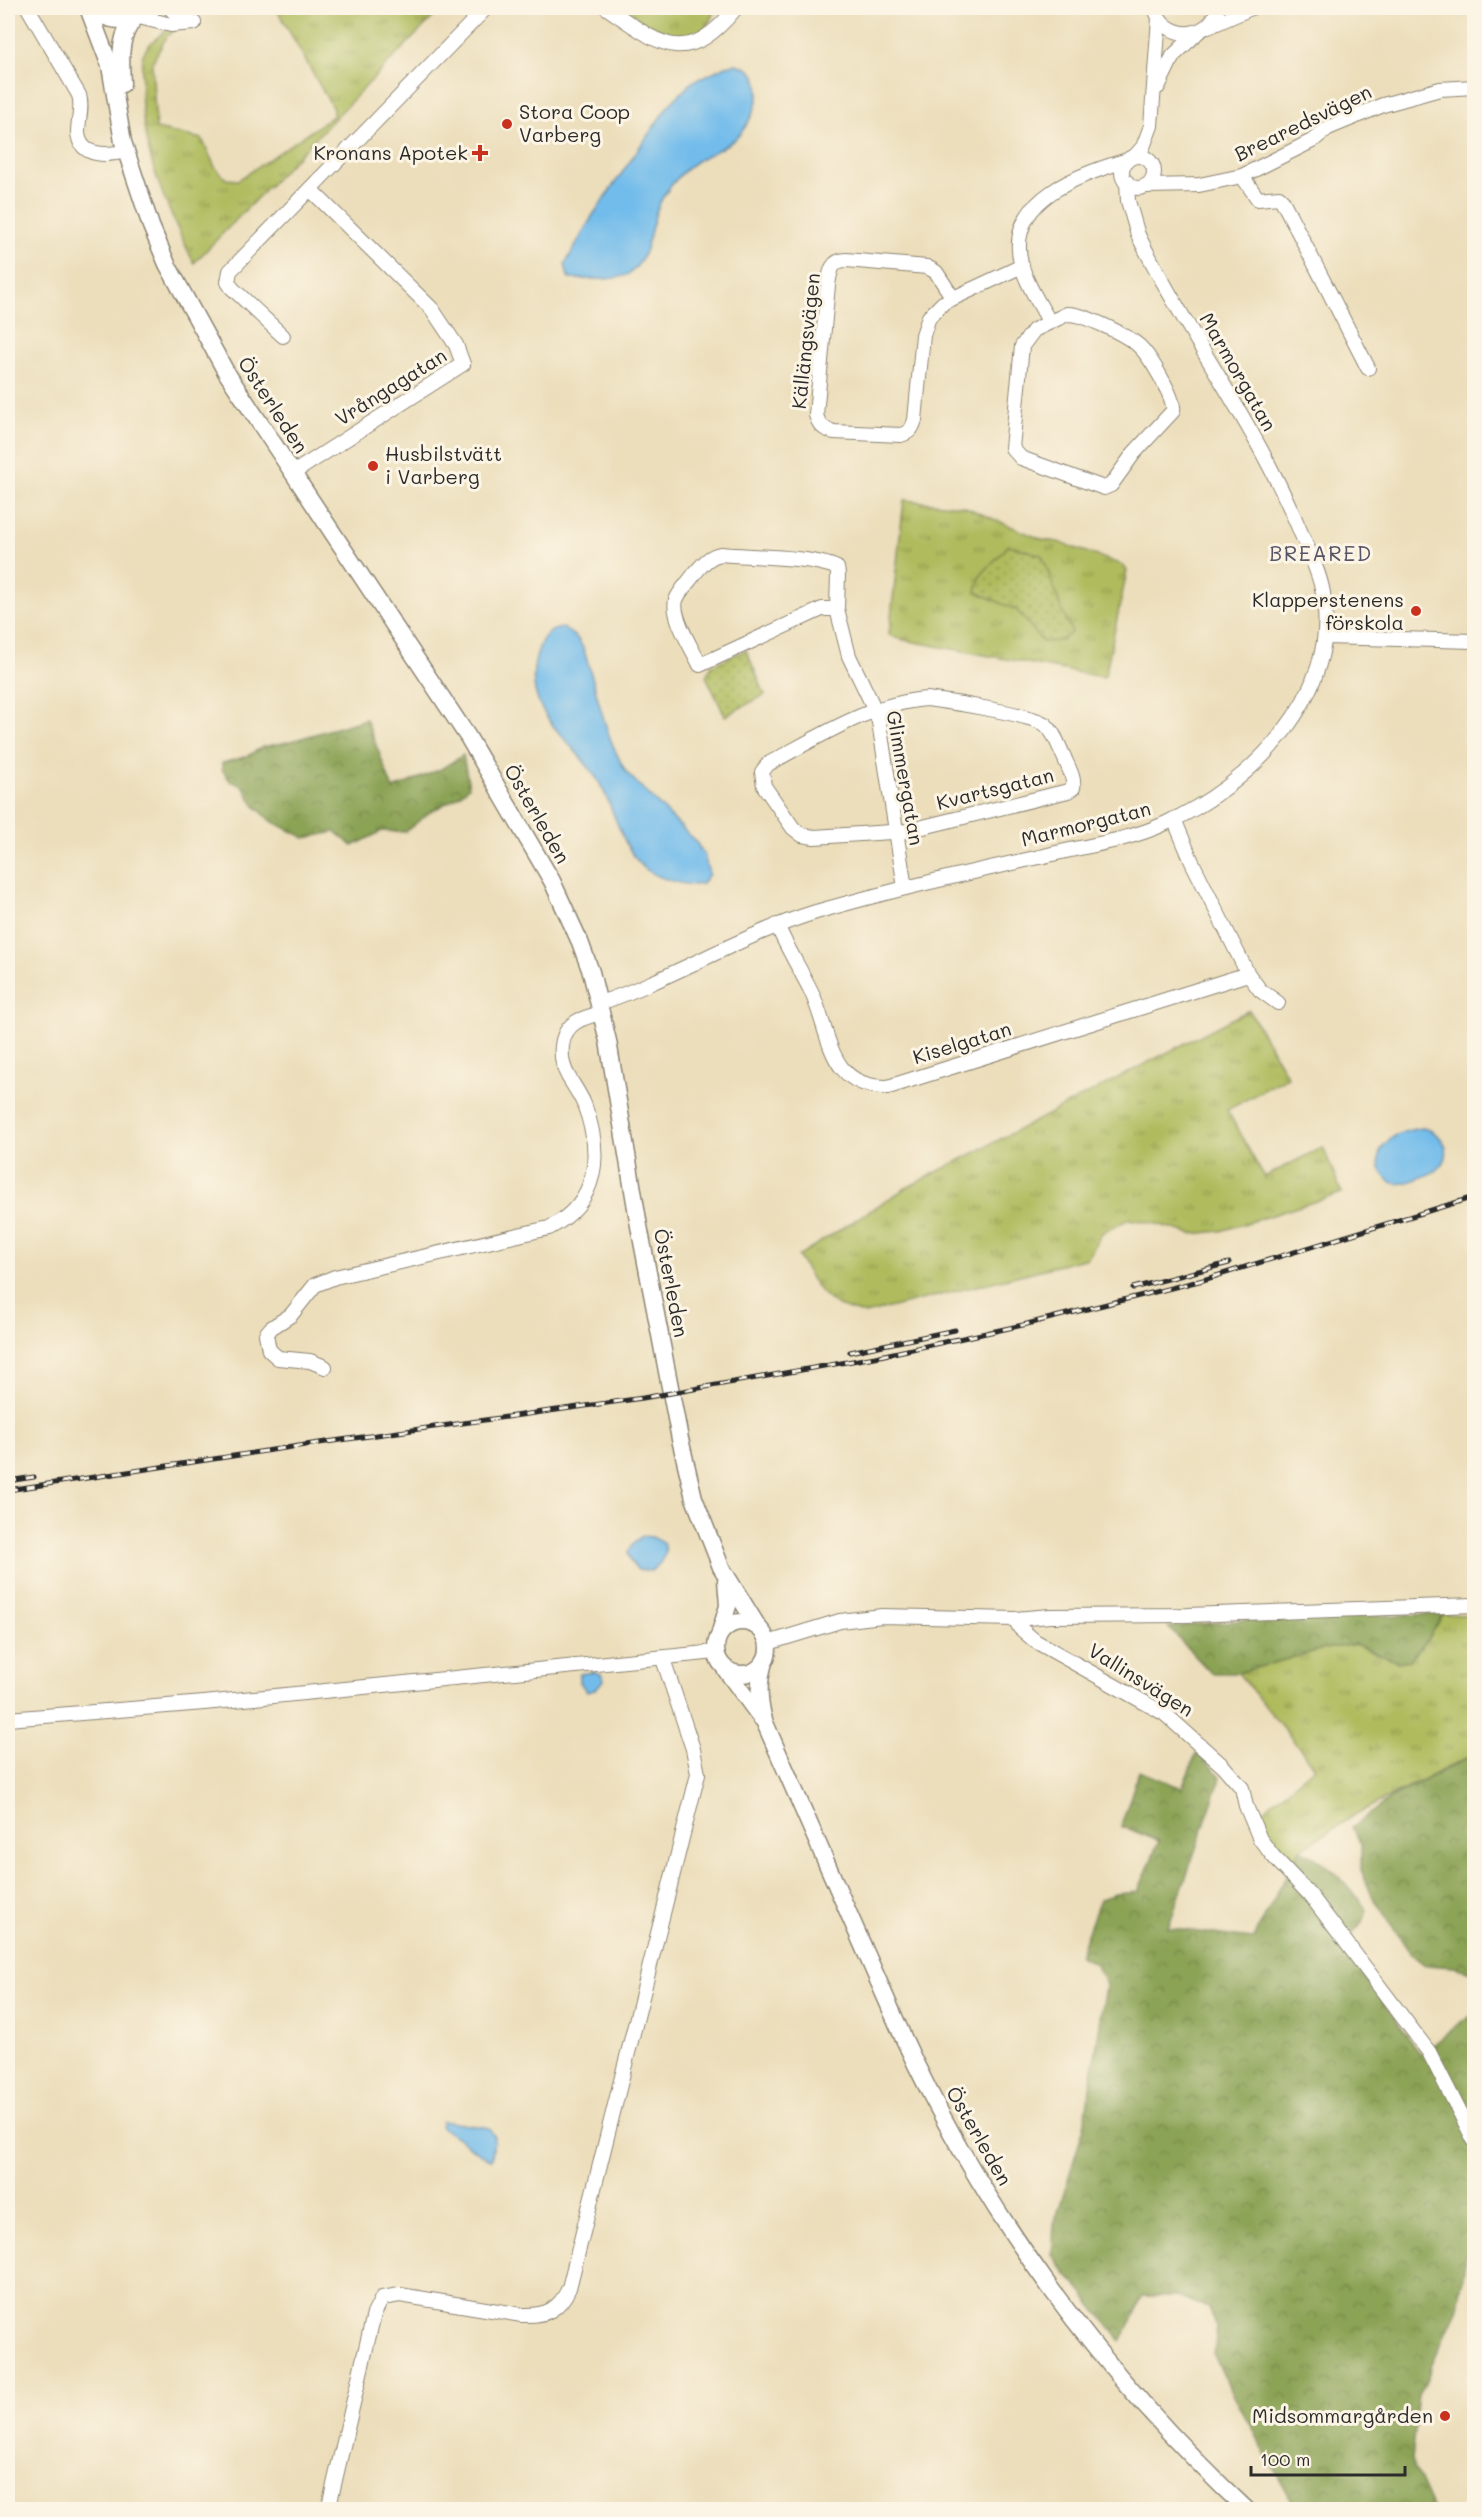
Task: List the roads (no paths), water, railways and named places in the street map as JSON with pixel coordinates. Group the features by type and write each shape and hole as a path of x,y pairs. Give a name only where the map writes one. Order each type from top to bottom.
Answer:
{"main road":[{"name":"Österleden","path":"89,8 110,66 120,129 138,189 167,264 226,372 468,737 552,881 580,942 601,1008 623,1140 680,1439 694,1498 724,1573 768,1643 759,1680 760,1697 767,1726 923,2081 965,2157 1015,2235 1085,2332 1138,2397 1212,2477 1247,2510"},
{"path":"89,8 112,19 142,14"},
{"name":"Österleden","path":"127,151 129,141 123,88 122,48 124,33 142,14"},
{"name":"Österleden","path":"724,1573 729,1606 716,1642 720,1660 767,1726"},
{"path":"720,1632 729,1624 740,1621 758,1627"},
{"path":"720,1660 729,1671 742,1674 755,1671 764,1662"}],"street":[{"path":"28,8 79,95 82,104 78,132 84,145 88,150 103,155 127,151"},
{"path":"142,14 171,25 194,23 178,16 170,8"},
{"path":"283,336 232,288 228,278 230,272 486,8"},
{"path":"608,8 661,43 687,45 719,27 736,8"},
{"path":"710,33 722,8"},
{"path":"1154,100 1173,56 1213,20 1218,8"},
{"path":"1154,11 1165,26 1179,33 1202,29 1251,8"},
{"path":"1132,210 1144,187 1154,176 1151,126 1154,100 1154,11"},
{"name":"Brearedsvägen","path":"1144,187 1199,184 1242,176 1312,141 1328,128 1383,105 1440,89 1474,87"},
{"path":"1126,181 1123,169 1143,147 1151,126"},
{"path":"1049,321 1022,266 1020,237 1025,219 1033,206 1042,198 1075,180 1132,158 1143,157 1166,176 1184,184"},
{"path":"1097,171 1108,172 1134,187 1144,187"},
{"path":"1242,176 1258,199 1279,197 1282,200 1368,368"},
{"name":"Marmorgatan","path":"326,1367 310,1362 278,1358 269,1350 265,1340 266,1334 291,1316 315,1285 335,1277 549,1228 564,1221 580,1204 592,1180 594,1155 584,1104 564,1067 561,1056 562,1042 575,1022 777,925 871,896 1107,842 1143,832 1174,819 1224,789 1274,742 1302,704 1317,670 1325,637 1324,596 1320,580 1282,488 1149,258 1138,235 1126,181"},
{"name":"Vrångagatan","path":"293,473 463,364 456,345 432,309 310,189"},
{"name":"Källängsvägen","path":"846,260 927,267 936,272 953,298 935,309 925,324 912,428 901,435 834,432 824,429 819,424 816,415 828,285 830,270 834,264 846,260"},
{"path":"953,298 1022,266"},
{"path":"1067,314 1078,314 1135,343 1145,354 1173,399 1173,411 1141,444 1108,487 1101,488 1021,458 1012,448 1022,346 1029,335 1049,321 1067,314"},
{"name":"Glimmergatan","path":"837,609 822,609 700,665 679,621 675,603 681,591 702,564 714,555 815,562 837,568 837,609 849,656 875,711 905,888"},
{"path":"1325,637 1474,641"},
{"name":"Kvartsgatan","path":"875,711 906,701 927,699 1038,721 1048,728 1055,738 1074,783 1073,788 1068,791 896,832"},
{"path":"875,711 768,764 761,778 782,814 802,834 814,837 896,832"},
{"path":"1174,819 1192,862 1248,974 1260,990 1278,1002"},
{"name":"Kiselgatan","path":"777,925 812,993 831,1049 839,1065 850,1077 874,1087 888,1086 1248,974"},
{"path":"768,1643 817,1626 859,1617 908,1615 1015,1619 1050,1616 1188,1615 1474,1605"},
{"name":"Vallinsvägen","path":"1015,1619 1020,1628 1035,1641 1165,1714 1223,1766 1242,1788 1246,1806 1260,1839 1311,1896 1429,2052 1474,2140"},
{"path":"8,1719 204,1703 663,1659 720,1660"},
{"path":"328,2510 374,2314 382,2298 400,2295 532,2315 554,2309 569,2288 698,1774 693,1749 663,1659"}],"water":[{"path":"736,64 747,68 755,75 758,84 756,105 752,115 736,138 692,165 670,187 658,206 647,247 637,266 630,273 619,277 571,279 568,277 565,264 593,215 668,106 692,82 726,66"},
{"path":"563,628 577,638 583,648 606,728 627,773 696,842 704,855 709,874 702,884 670,881 642,866 623,837 600,784 589,767 551,724 542,708 535,692 534,673 538,651 547,635"},
{"path":"1423,1128 1436,1134 1444,1144 1446,1156 1443,1163 1433,1172 1412,1181 1400,1184 1390,1181 1381,1170 1379,1161 1384,1145 1397,1135"},
{"path":"642,1536 652,1537 664,1543 666,1552 660,1563 651,1571 638,1570 631,1562 628,1553 632,1545"},
{"path":"594,1672 601,1674 604,1680 594,1690 587,1692 579,1681 579,1674"},
{"path":"441,2121 489,2128 494,2136 492,2159 490,2160 444,2129 440,2126"}],"railway":[{"path":"8,1490 312,1444 643,1398 875,1357 1023,1325 1203,1280 1474,1197"},
{"path":"1133,1288 1229,1263"},
{"path":"850,1352 955,1330"},
{"path":"8,1481 34,1477"}],"place":[{"name":"Stora Coop Varberg","path":"507,124"},
{"name":"Kronans Apotek","path":"480,153"},
{"name":"Husbilstvätt i Varberg","path":"373,466"},
{"name":"Klapperstenens förskola","path":"1416,611"},
{"name":"Midsommargården","path":"1445,2416"}],"district":[{"name":"BREARED","path":"1321,554"}]}
